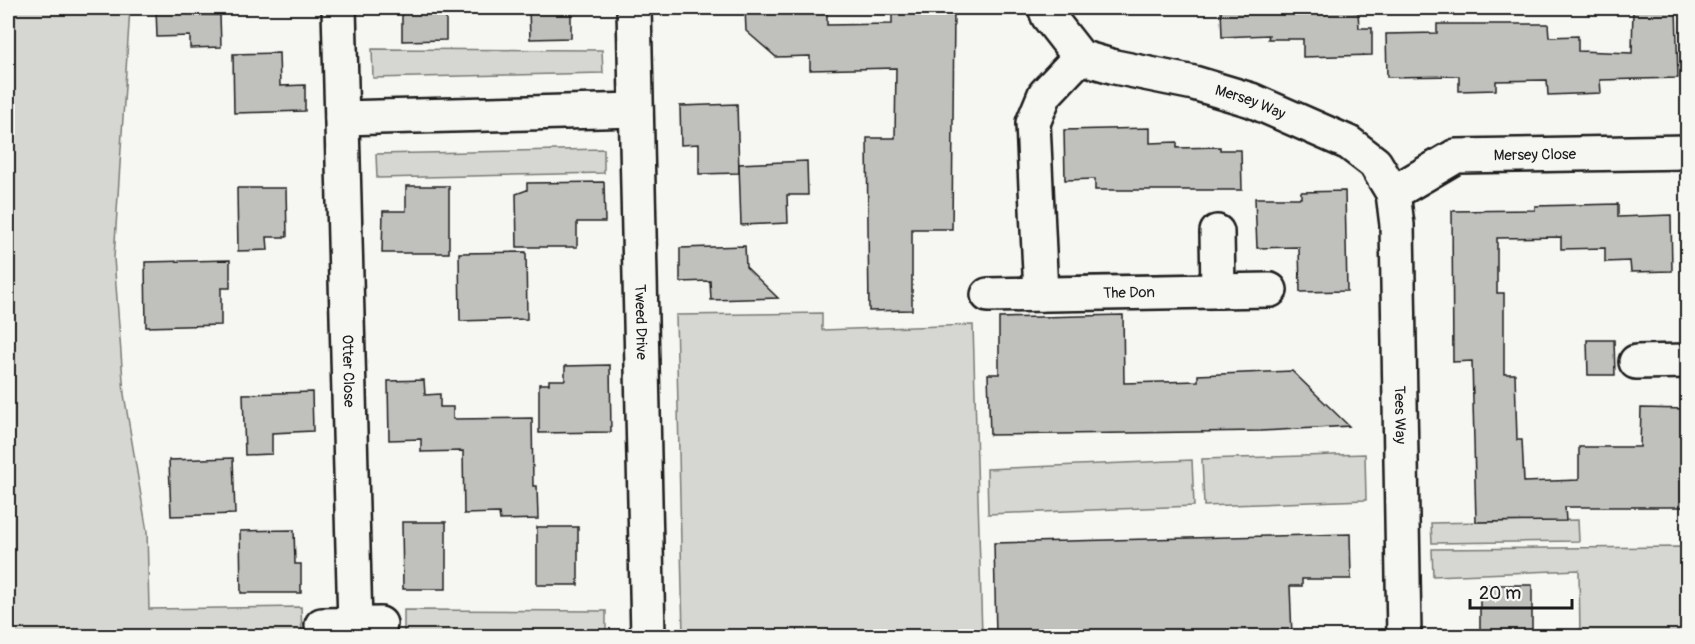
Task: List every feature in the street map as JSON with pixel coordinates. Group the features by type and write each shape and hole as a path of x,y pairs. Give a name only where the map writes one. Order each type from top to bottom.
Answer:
{"street":[{"name":"Otter Close","path":"322,624 368,625 342,118 339,8"},
{"name":"Tweed Drive","path":"634,8 648,636"},
{"path":"1041,294 1033,123 1045,94 1080,57 1048,16 1045,8"},
{"name":"Mersey Way","path":"1080,57 1115,67 1194,82 1251,100 1349,143 1375,163 1393,193"},
{"path":"342,118 636,110"},
{"name":"Mersey Close","path":"1393,193 1456,156 1688,152"},
{"name":"Tees Way","path":"1393,193 1397,225 1404,636"},
{"path":"1217,232 1218,291"},
{"name":"The Don","path":"988,295 1270,290"},
{"path":"1636,362 1688,361"}],"shaded area":[{"path":"8,8 130,8 114,258 124,394 147,532 149,609 301,607 302,636 8,636"},
{"path":"372,49 602,50 603,73 373,78"},
{"path":"604,149 604,173 377,178 376,154"},
{"path":"822,313 822,330 973,325 982,636 683,636 676,315"},
{"path":"1365,454 1366,500 1204,506 1202,459"},
{"path":"1192,460 1194,506 988,514 987,469"},
{"path":"1578,520 1579,541 1432,543 1431,523"},
{"path":"1687,547 1687,636 1580,636 1579,570 1433,576 1432,549"},
{"path":"404,610 606,611 606,636 404,636"}],"building":[{"path":"156,8 203,8 203,15 220,15 221,47 190,48 190,36 157,37"},
{"path":"402,8 446,10 446,40 402,41"},
{"path":"529,8 571,8 571,38 530,39"},
{"path":"745,8 792,8 792,12 798,13 827,12 827,25 892,24 892,8 954,8 952,229 912,229 912,310 869,311 867,138 895,138 896,68 810,70 810,56 776,57 746,31"},
{"path":"1221,8 1354,8 1354,12 1358,12 1359,28 1372,28 1372,55 1303,57 1303,39 1268,39 1269,35 1222,37"},
{"path":"1633,8 1676,8 1678,78 1600,80 1601,93 1548,95 1547,80 1496,81 1496,90 1459,91 1459,76 1387,77 1386,34 1437,33 1437,24 1548,24 1549,37 1578,36 1578,51 1632,53"},
{"path":"279,53 280,86 305,85 305,111 234,113 233,54"},
{"path":"737,104 739,173 699,174 699,144 681,145 680,106"},
{"path":"1150,128 1150,143 1177,142 1177,148 1220,147 1220,150 1241,150 1242,190 1095,190 1095,179 1065,180 1064,130"},
{"path":"807,161 808,195 787,195 788,223 741,225 739,164"},
{"path":"604,182 605,222 577,222 577,247 517,247 516,194 527,190 527,183"},
{"path":"406,186 449,186 449,253 382,253 383,211 406,211"},
{"path":"237,188 286,188 287,237 267,237 268,250 238,251"},
{"path":"1345,191 1347,291 1300,292 1299,247 1257,248 1255,198 1301,198 1301,192"},
{"path":"1618,204 1618,217 1671,215 1672,271 1631,272 1630,261 1605,262 1605,248 1561,249 1561,237 1497,238 1497,293 1504,293 1504,374 1515,374 1517,440 1522,440 1524,482 1579,480 1579,447 1640,447 1641,408 1688,409 1688,507 1565,507 1566,521 1476,522 1472,361 1453,362 1452,211 1535,210 1535,206"},
{"path":"745,246 746,267 778,298 711,300 710,281 680,282 680,248"},
{"path":"526,252 527,319 460,321 459,253"},
{"path":"230,260 230,288 221,288 221,325 146,327 145,262"},
{"path":"1123,315 1124,383 1198,381 1198,375 1292,371 1349,426 1261,431 990,435 988,374 999,374 999,318"},
{"path":"1587,340 1614,340 1615,375 1588,375"},
{"path":"610,365 611,432 539,433 539,384 549,384 549,380 565,380 565,366"},
{"path":"424,380 425,395 440,394 440,407 453,407 453,419 532,418 533,486 537,486 538,519 500,520 499,513 464,514 463,451 421,452 421,439 389,440 388,381"},
{"path":"312,392 313,431 272,433 272,454 245,455 243,394"},
{"path":"233,458 235,514 171,516 169,460"},
{"path":"402,522 446,522 446,589 403,589"},
{"path":"537,527 578,527 578,585 537,585"},
{"path":"294,530 295,564 301,564 301,593 241,593 240,531"},
{"path":"1350,534 1351,579 1302,579 1302,586 1290,586 1292,636 996,636 994,543"},
{"path":"1480,585 1532,585 1532,636 1480,636"}]}
